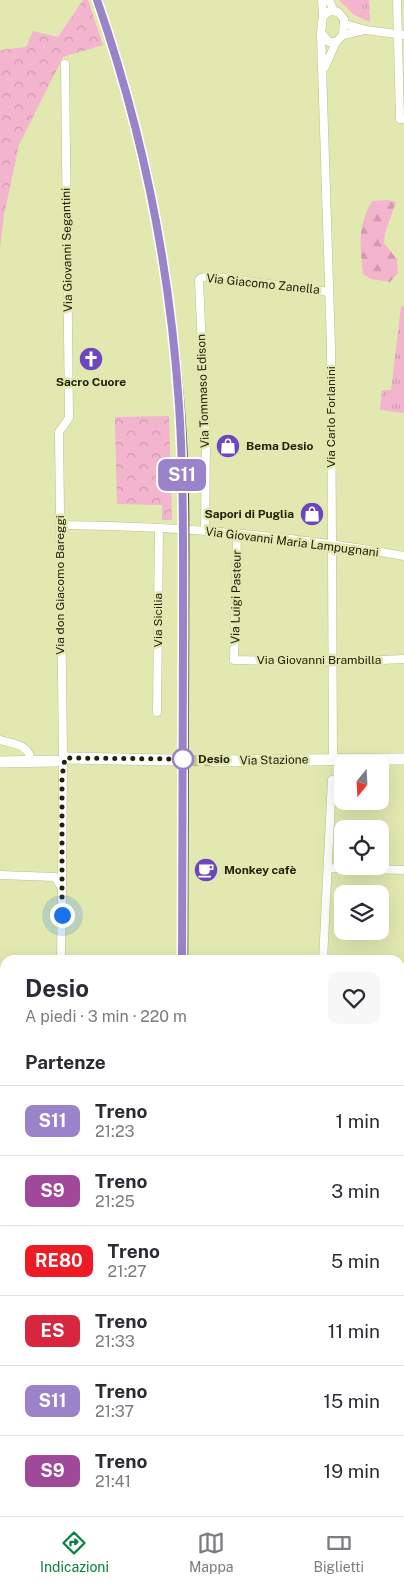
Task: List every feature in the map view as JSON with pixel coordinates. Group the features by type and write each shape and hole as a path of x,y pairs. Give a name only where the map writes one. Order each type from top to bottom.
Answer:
{"street":[{"path":"322,0 323,16 320,28 321,34 329,42 336,42 343,35 366,30"},
{"path":"329,0 334,11"},
{"path":"397,0 401,34 402,119"},
{"path":"323,16 325,13 334,11 341,14 345,24 343,35"},
{"path":"345,24 366,30 401,34"},
{"name":"Via Carlo Forlanini","path":"321,34 329,292 333,545 333,760"},
{"name":"Via Carlo Forlanini","path":"323,74 336,42"},
{"name":"Via Giovanni Segantini","path":"59,432 68,418 65,64"},
{"name":"Via Giacomo Zanella","path":"199,280 208,276 329,292"},
{"name":"Via Tommaso Edison","path":"199,280 206,444 205,531"},
{"name":"Via don Giacomo Bareggi","path":"59,432 62,739 60,759"},
{"name":"Via Giovanni Maria Lampugnani","path":"60,525 237,533 404,556"},
{"name":"Via Sicilia","path":"157,712 159,528"},
{"name":"Via Luigi Pasteur","path":"234,660 237,533"},
{"name":"Via Giovanni Brambilla","path":"234,660 334,662 404,659"},
{"path":"0,740 26,749 35,761"},
{"path":"0,762 60,759 171,760"},
{"path":"60,759 62,777 61,955"},
{"name":"Via Stazione","path":"214,761 404,759"},
{"path":"323,955 332,780"},
{"path":"55,877 61,868"},
{"path":"329,868 404,870"},
{"path":"0,875 55,877 59,880 62,888"}],"green space":[{"path":"83,0 88,0 103,45 63,57 19,145 4,215 0,248 0,50 26,47 33,31 58,37"},
{"path":"339,0 369,0 370,22 354,15"},
{"path":"388,200 396,202 385,233 384,243 397,259 398,273 390,282 371,279 363,274 361,245 364,219 372,201"},
{"path":"401,306 404,307 404,413 380,410 382,390 391,390"},
{"path":"169,416 172,520 162,520 162,505 117,504 115,417"}],"tunnel":[{"path":"171,760 214,761"}],"railway":[{"path":"101,0 131,98 155,197 172,298 183,400 187,459 188,519 187,955"}],"train":[{"name":"S11","path":"97,0 121,79 145,174 162,266 175,366 181,443 183,535 182,955"}],"place":[{"name":"Sacro Cuore","path":"91,359"},
{"name":"Bema Desio","path":"228,446"},
{"name":"Sapori di Puglia","path":"312,514"},
{"name":"Desio","path":"183,759"},
{"name":"Monkey cafè","path":"206,870"}],"route":[{"path":"62,915 62,777 65,758 183,759"}]}
